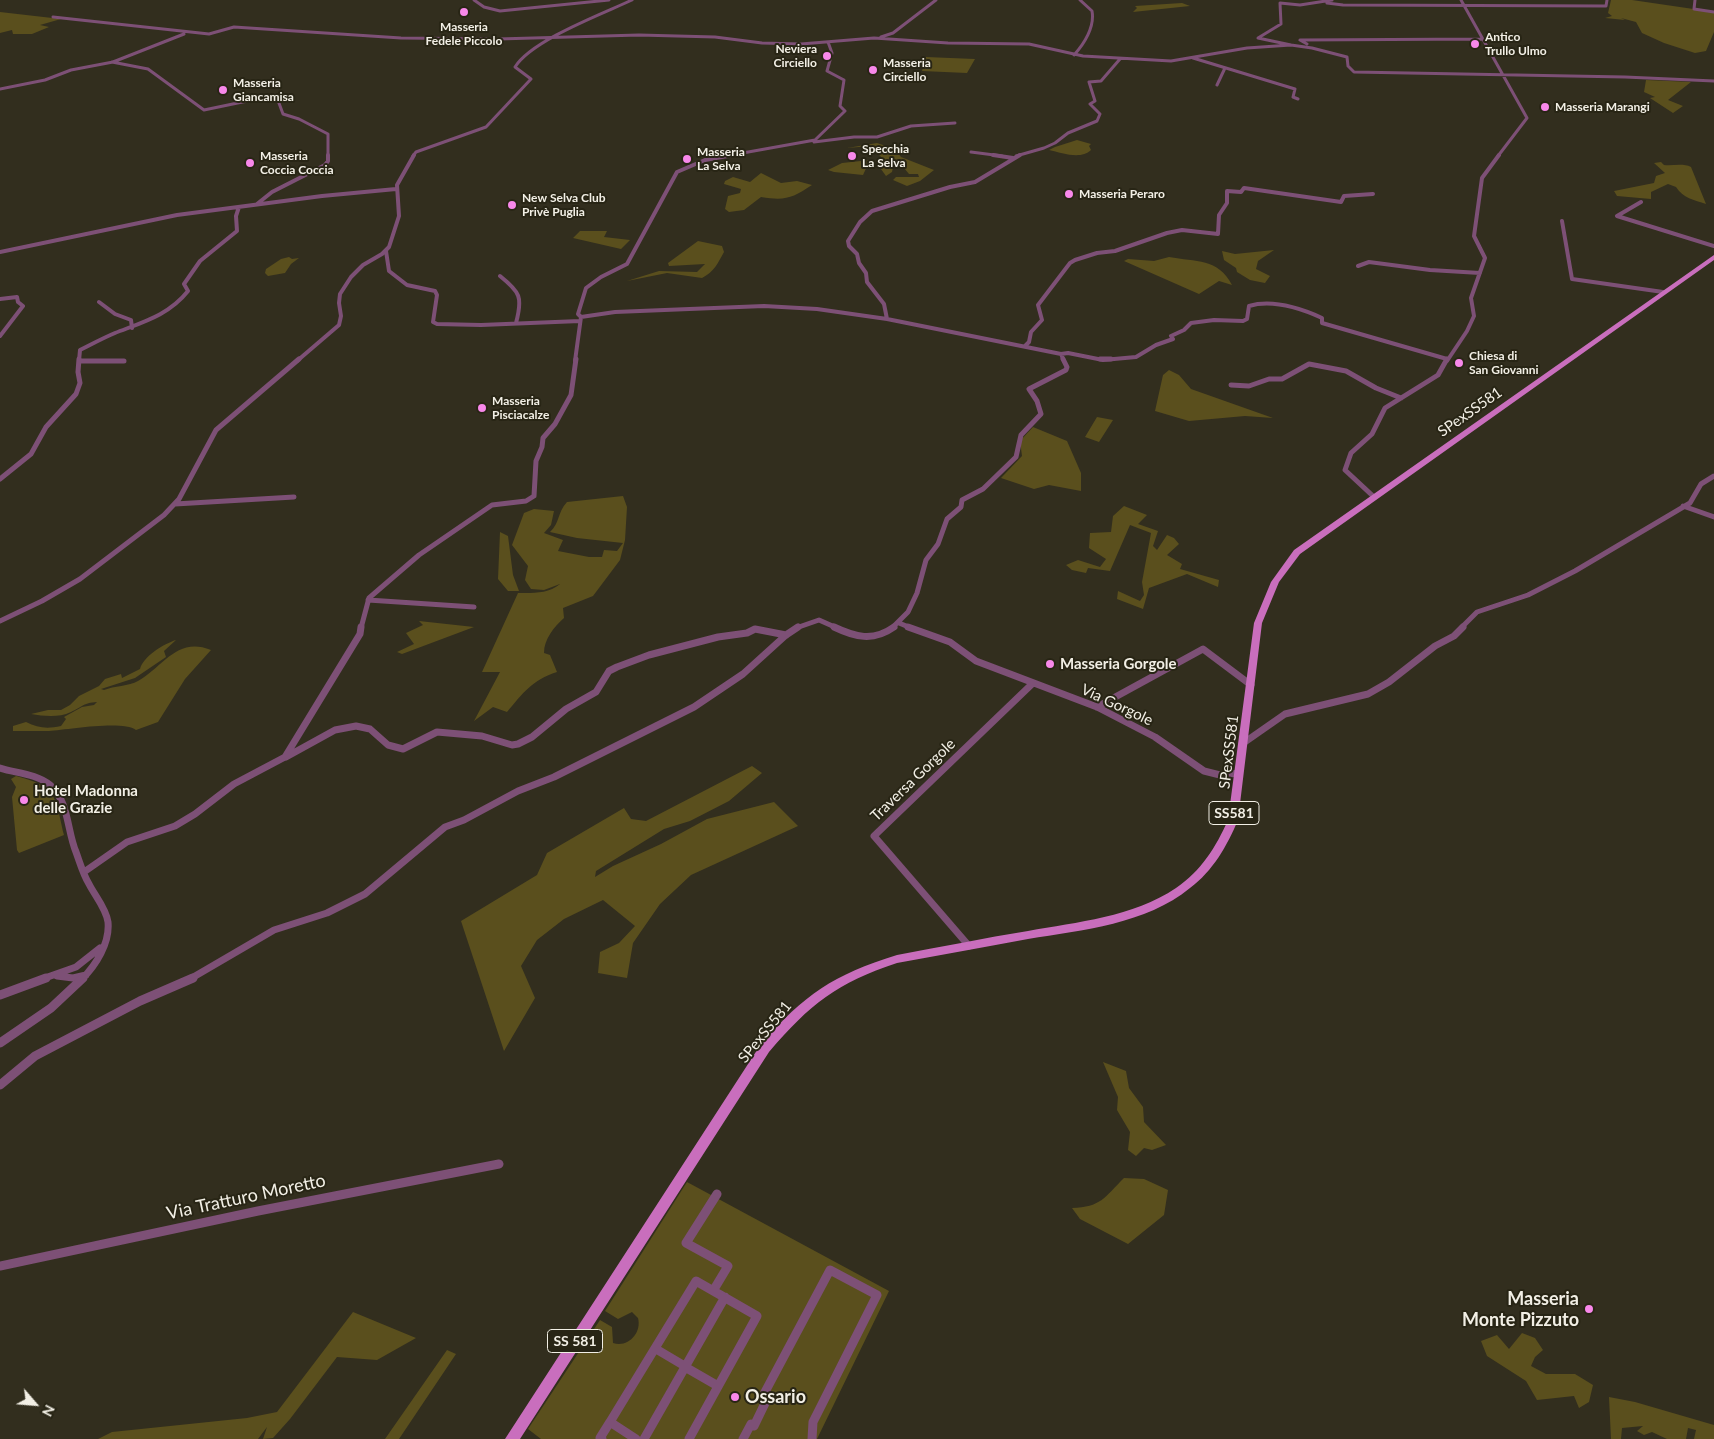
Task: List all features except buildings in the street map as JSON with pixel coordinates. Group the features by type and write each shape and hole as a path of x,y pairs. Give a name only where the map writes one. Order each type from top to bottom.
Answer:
{"main road":[{"name":"SPexSS581","path":"639,1242 765,1048 790,1018 808,1001 837,982 869,967 897,959 1094,923 1157,904 1179,892 1198,876 1223,843 1232,820 1242,744 1244,742 1258,623 1270,590 1297,552 1714,257"},
{"name":"SS 581","path":"512,1439 639,1242"}],"street":[{"path":"474,0 484,7 500,11 609,0"},
{"path":"632,0 554,37 516,61 514,67 530,78 489,124 478,131 416,152 396,189 398,216 386,251 389,271 407,285 435,291 437,294 433,322 481,325 580,319 615,312 772,306 817,309 887,320 1061,354 1068,353 1103,360 1136,357 1156,345 1171,341 1173,339 1172,336 1184,330 1191,323 1214,320 1243,321 1246,319 1249,306 1260,303 1310,312 1322,318 1322,323 1447,359"},
{"path":"874,38 893,33 936,0"},
{"path":"1074,55 1084,43 1093,20 1092,11 1080,0"},
{"path":"1291,45 1262,39 1258,36 1281,24 1280,3 1300,5 1332,0"},
{"path":"1374,497 1345,470 1351,453 1372,434 1386,408 1438,375 1471,322 1474,316 1471,298 1485,258 1474,236 1482,178 1527,118 1461,0"},
{"path":"1322,2 1343,5 1606,6 1607,0"},
{"path":"1695,0 1694,9 1714,12"},
{"path":"53,17 209,34 234,27 401,38 498,40 639,35 715,37 762,43 828,42 874,38 958,44 1028,44 1074,55 1171,61 1247,48 1308,45"},
{"path":"0,89 45,80 72,70 112,62 142,52 175,36 188,33"},
{"path":"1482,39 1300,40 1325,53 1347,57 1348,66 1354,72 1501,74 1615,77 1661,81 1714,81"},
{"path":"810,142 815,140 845,111 840,106 844,80 827,71 832,54 828,42"},
{"path":"1192,58 1295,89 1293,97 1298,99"},
{"path":"887,320 884,304 867,282 866,273 859,263 857,254 849,246 848,241 865,216 884,206 974,182 1014,158 1049,146 1068,133 1097,121 1100,114 1090,104 1094,101 1089,82 1101,81 1120,59"},
{"path":"112,62 148,69 204,110 276,95 283,114 299,119 328,134 328,161 325,165 272,192 257,204"},
{"path":"1217,85 1225,68"},
{"path":"285,757 360,634 368,600 381,586 418,555 492,505 526,501 533,498 536,461 542,447 543,438 555,424 571,395 580,319 578,314 586,288 627,264 678,172 705,160 810,142 854,137 877,137 911,126 955,123"},
{"path":"971,152 1014,158"},
{"path":"1024,346 1029,342 1031,332 1042,320 1038,305 1070,262 1097,253 1115,251 1174,232 1188,230 1218,234 1219,215 1227,203 1227,191 1241,192 1244,188 1341,202 1344,196 1372,194"},
{"path":"0,252 178,215 206,213 257,204 396,189"},
{"path":"1641,202 1617,216 1714,246"},
{"path":"0,479 31,454 46,427 76,394 79,388 80,350 107,336 146,324 180,304 188,291 184,284 200,261 237,231 236,216 239,207"},
{"path":"1562,221 1572,278 1663,292"},
{"path":"0,620 42,602 80,579 176,504 213,434 242,407 334,330 341,321 338,299 347,281 367,262 386,251"},
{"path":"1358,266 1369,262 1430,270 1480,273"},
{"path":"500,276 518,292 522,302 516,323"},
{"path":"0,299 17,297 18,302 23,306 0,336"},
{"path":"99,302 115,314 131,320 132,328"},
{"path":"0,1085 35,1056 140,1001 193,978 274,930 327,913 365,894 445,827 464,820 518,791 554,777 694,707 743,674 786,635 801,625 815,620 827,623 853,636 867,638 887,632 899,623 912,604 926,560 938,544 947,519 960,507 962,500 983,489 1016,457 1021,434 1042,414 1037,401 1029,389 1066,370 1067,367 1061,354"},
{"path":"80,361 124,360"},
{"path":"1231,385 1249,386 1269,379 1282,379 1309,364 1346,371 1376,388 1401,398"},
{"path":"1242,744 1285,714 1368,694 1389,682 1435,646 1454,636 1477,612 1528,595 1575,571 1690,503 1701,484 1714,476"},
{"path":"176,504 294,497"},
{"path":"1683,506 1714,517"},
{"path":"368,600 474,607"},
{"name":"Via Gorgole","path":"899,623 921,633 950,642 976,661 1001,669 1032,684 1097,707 1155,737 1204,771 1220,775 1239,773"},
{"path":"84,872 127,842 175,826 195,814 234,784 330,731 343,727 368,728 387,744 403,748 437,732 482,736 512,745 518,744 532,737 566,709 596,692 609,671 617,667 649,655 718,637 747,633 755,629 786,635"},
{"path":"1097,707 1203,649 1251,685"},
{"name":"Traversa Gorgole","path":"969,946 874,836 1032,684"},
{"path":"0,768 40,779 50,784 60,794 72,844 86,881 104,910 108,922 104,945 86,975 61,1002 0,1043"},
{"path":"0,995 76,967 104,945"},
{"path":"76,967 83,969 86,975"},
{"path":"54,976 73,978 86,975"},
{"path":"64,977 71,983 72,990"},
{"name":"Via Tratturo Moretto","path":"0,1266 277,1207 499,1164"},
{"path":"713,1291 728,1266 686,1243 717,1194"},
{"path":"743,1439 751,1424 754,1426 769,1396 765,1392 830,1270 877,1295 813,1422 812,1439"},
{"path":"602,1439 600,1438 696,1281 757,1316 689,1439"},
{"path":"644,1439 724,1298"},
{"path":"656,1348 718,1386"},
{"path":"610,1422 636,1439"}],"shaded area":[{"path":"1611,0 1632,0 1714,12 1714,32 1706,51 1695,53 1664,43 1642,33 1636,22 1621,18 1625,20 1605,18 1612,16 1608,13"},
{"path":"1182,3 1190,6 1133,12 1137,8 1135,6"},
{"path":"0,12 61,19 40,25 49,27 32,34 13,34 12,30 0,33"},
{"path":"926,57 975,59 967,73 922,71"},
{"path":"1646,80 1691,82 1668,100 1683,106 1673,113 1650,98 1655,97 1644,92"},
{"path":"1077,140 1091,144 1089,146 1091,150 1082,155 1077,155 1049,150 1055,147"},
{"path":"877,143 895,149 901,157 934,170 920,181 907,186 893,180 896,177 919,177 918,174 909,174 904,168 893,167 892,172 886,176 878,165 882,158 871,146 847,148"},
{"path":"870,160 863,175 828,170 842,163"},
{"path":"1661,162 1664,165 1691,167 1706,204 1689,198 1676,187 1668,184 1651,192 1651,199 1617,196 1614,191 1654,183 1656,176 1665,173 1654,163"},
{"path":"761,173 781,183 797,181 812,185 788,197 777,199 761,197 744,210 729,212 725,209 728,196 740,193 741,189 724,184 725,181 733,177 750,182"},
{"path":"580,231 607,231 604,237 630,240 621,249 573,238"},
{"path":"698,241 722,246 724,252 713,270 706,276 702,278 667,273 627,281 659,271 697,272 705,264 669,266 668,263"},
{"path":"1274,250 1258,261 1256,269 1270,276 1265,283 1250,280 1237,272 1236,268 1224,260 1222,251 1235,254"},
{"path":"289,257 292,259 299,258 291,264 285,273 268,276 265,273 266,269 281,259"},
{"path":"1169,257 1197,261 1213,266 1226,276 1232,285 1219,281 1199,294 1124,261 1128,259 1154,261"},
{"path":"1169,370 1179,375 1191,389 1273,418 1245,416 1189,421 1155,411 1163,375"},
{"path":"1097,417 1113,420 1099,442 1085,437"},
{"path":"1033,427 1067,441 1081,473 1081,491 1049,485 1034,489 1001,478 1022,456 1020,441"},
{"path":"623,496 627,507 625,540 620,560 593,596 563,608 564,618 553,629 544,648 544,653 550,655 557,672 534,683 507,712 493,707 474,721 500,672 482,672 518,593 535,593 550,590 560,584 544,590 531,589 525,580 528,566 512,545 524,513 534,509 554,511 551,525 544,533 563,540 558,551 589,557 602,557 604,550 617,551 623,543 577,538 550,532 567,502"},
{"path":"1124,506 1147,515 1138,524 1158,531 1153,546 1157,550 1167,535 1174,538 1179,544 1167,555 1182,564 1180,569 1219,580 1218,587 1187,574 1149,588 1143,609 1117,599 1118,591 1140,601 1144,595 1142,582 1151,533 1130,525 1110,571 1088,568 1086,573 1072,570 1066,565 1078,560 1100,567 1106,559 1089,548 1090,533 1111,532 1113,516"},
{"path":"500,532 508,536 513,575 519,591 508,591 498,579"},
{"path":"419,621 474,627 402,654 397,652 414,644 406,633 423,625"},
{"path":"176,640 164,651 166,657 135,678 101,689 104,690 138,681 180,650 189,647 199,647 211,650 185,679 158,722 136,730 119,726 94,726 49,731 13,731 13,726 26,722 43,727 61,726 66,719 64,717 82,707 94,705 97,702 86,704 71,712 56,716 31,714 48,710 61,710 70,705 79,696 99,686 105,679 121,674 122,678 140,669 145,660 154,652"},
{"path":"752,766 762,773 729,801 690,821 664,829 596,871 595,877 707,819 774,802 798,826 691,875 660,904 633,943 627,978 598,973 600,952 619,943 635,926 603,900 564,919 537,940 521,966 535,998 504,1051 461,921 537,875 547,853 624,808 631,819 646,821"},
{"path":"16,776 40,784 52,795 56,802 64,835 19,853 17,850 12,797 16,787 11,779"},
{"path":"1103,1062 1126,1071 1129,1088 1143,1107 1144,1122 1166,1145 1152,1150 1144,1148 1136,1156 1128,1150 1130,1132 1117,1110 1118,1097"},
{"path":"1124,1178 1144,1179 1168,1190 1164,1215 1128,1244 1080,1219 1072,1208 1090,1206 1096,1203"},
{"path":"687,1182 889,1291 817,1439 541,1439 528,1429 600,1320 612,1327 613,1343 624,1343 636,1334 639,1324 638,1318 632,1312 618,1319 605,1311"},
{"path":"353,1312 416,1338 377,1360 337,1357 290,1419 273,1438 263,1439 267,1427 258,1439 98,1439 112,1432 247,1418 277,1412"},
{"path":"1522,1333 1535,1338 1543,1350 1535,1357 1531,1366 1546,1374 1575,1374 1593,1385 1589,1402 1579,1408 1574,1396 1537,1400 1526,1381 1487,1356 1481,1341 1497,1335 1509,1349"},
{"path":"447,1350 456,1354 399,1439 385,1439"},
{"path":"1609,1397 1635,1402 1714,1425 1714,1439 1694,1439 1696,1430 1688,1428 1686,1439 1667,1439 1652,1432 1644,1435 1637,1431 1643,1426 1622,1428 1621,1439 1611,1439"}],"place":[{"name":"Masseria Fedele Piccolo","path":"464,12"},
{"name":"Antico Trullo Ulmo","path":"1475,44"},
{"name":"Neviera Circiello","path":"827,56"},
{"name":"Masseria Circiello","path":"873,70"},
{"name":"Masseria Giancamisa","path":"223,90"},
{"name":"Masseria Marangi","path":"1545,107"},
{"name":"Specchia La Selva","path":"852,156"},
{"name":"Masseria La Selva","path":"687,159"},
{"name":"Masseria Coccia Coccia","path":"250,163"},
{"name":"Masseria Peraro","path":"1069,194"},
{"name":"New Selva Club Privè Puglia","path":"512,205"},
{"name":"Chiesa di San Giovanni","path":"1459,363"},
{"name":"Masseria Pisciacalze","path":"482,408"},
{"name":"Masseria Gorgole","path":"1050,664"},
{"name":"Hotel Madonna delle Grazie","path":"24,800"},
{"name":"Masseria Monte Pizzuto","path":"1589,1309"},
{"name":"Ossario","path":"735,1397"}]}
